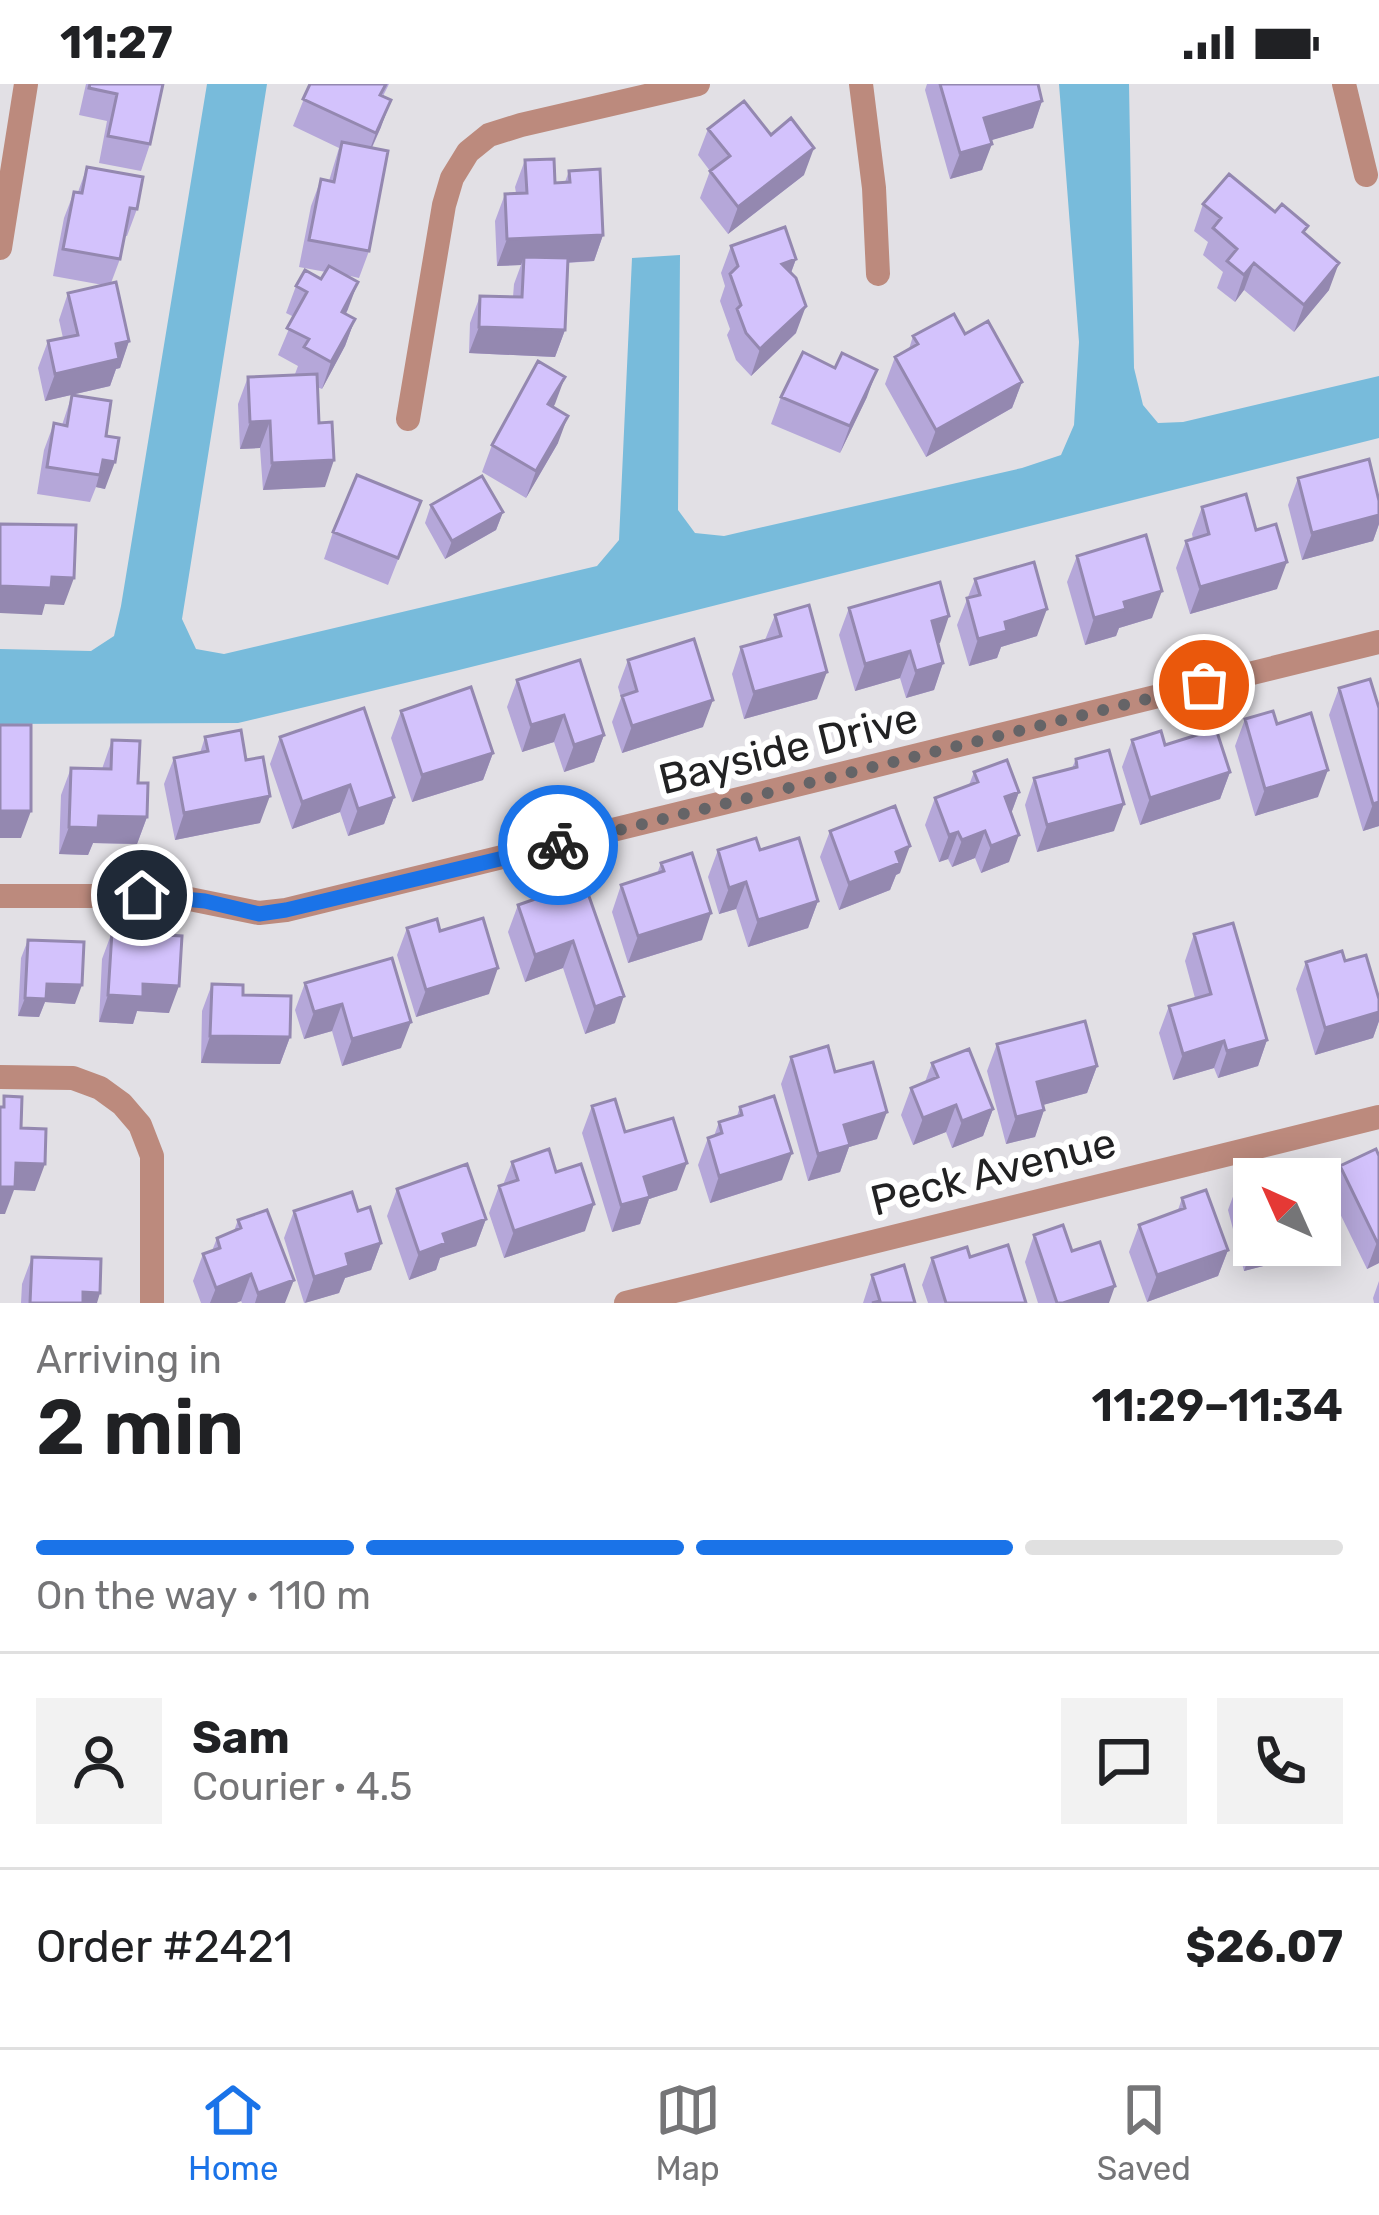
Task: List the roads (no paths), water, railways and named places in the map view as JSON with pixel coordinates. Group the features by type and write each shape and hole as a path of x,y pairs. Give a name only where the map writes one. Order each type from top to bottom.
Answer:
{"street":[{"path":"0,248 26,84"},
{"path":"408,419 445,205 452,178 468,152 489,135 521,125 698,84"},
{"path":"861,84 874,188 878,274"},
{"path":"1344,84 1366,175"},
{"name":"Bayside Drive","path":"0,896 176,896 259,914 286,910 1379,642"},
{"path":"0,1077 73,1078 100,1088 140,1125 152,1156 152,1303"},
{"name":"Peck Avenue","path":"626,1303 1379,1117"}],"water":[{"path":"207,84 267,84 182,619 196,649 224,654 597,566 619,540 632,258 680,255 678,510 695,533 724,536 1061,455 1074,425 1079,342 1059,84 1129,84 1134,368 1143,405 1158,423 1183,422 1379,376 1379,438 238,723 0,724 0,649 91,651 114,636"}]}
